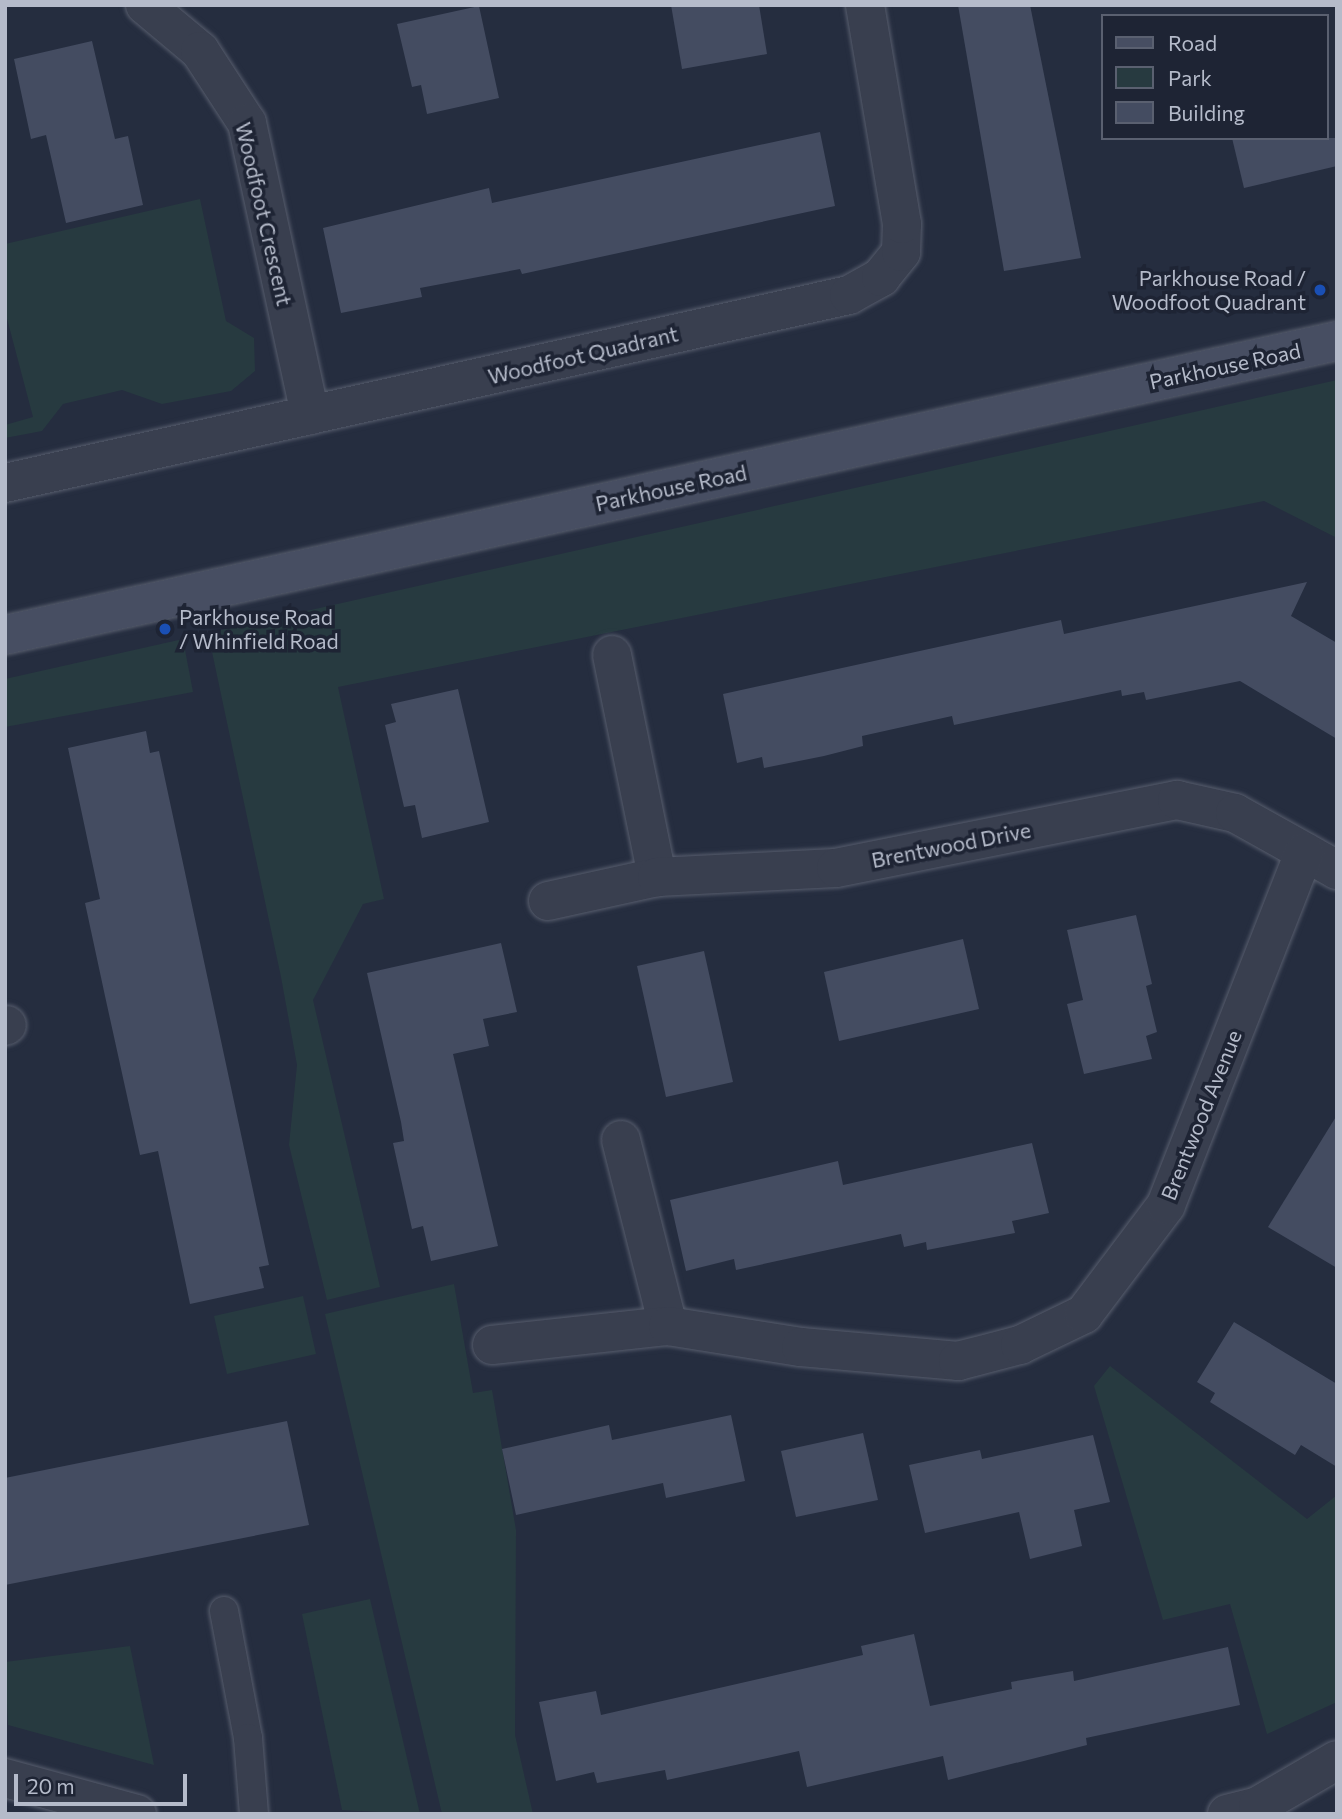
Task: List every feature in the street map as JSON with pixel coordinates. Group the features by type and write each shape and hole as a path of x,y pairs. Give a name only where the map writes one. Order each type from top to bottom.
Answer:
{"main road":[{"name":"Parkhouse Road","path":"5,635 1337,341"}],"street":[{"name":"Woodfoot Crescent","path":"145,5 200,51 247,123 310,415"},
{"name":"Woodfoot Quadrant","path":"5,483 849,295 881,277 901,252 902,224 864,5"},
{"path":"612,655 657,877"},
{"name":"Brentwood Drive","path":"548,901 657,877 836,868 1177,800 1235,813 1337,870"},
{"name":"Brentwood Avenue","path":"492,1345 668,1326 801,1347 958,1361 1020,1345 1084,1314 1166,1205 1304,852"},
{"path":"621,1140 668,1326"},
{"path":"1249,1811 1337,1760"},
{"path":"5,1778 137,1814"}],"lane":[{"path":"224,1611 248,1738 254,1814"}],"green space":[{"path":"200,199 226,321 254,338 255,371 231,391 162,404 122,390 63,404 42,431 5,438 5,425 33,417 5,311 5,244"},
{"path":"1337,380 1337,538 1264,501 338,687 384,899 363,904 313,1000 380,1287 327,1300 289,1145 297,1065 208,633"},
{"path":"183,639 193,692 5,727 5,679"},
{"path":"454,1284 473,1393 492,1390 516,1530 515,1735 533,1814 442,1814 325,1314"},
{"path":"303,1296 316,1354 227,1374 214,1316"},
{"path":"1110,1366 1307,1519 1337,1495 1337,1702 1267,1734 1230,1604 1163,1620 1094,1386"},
{"path":"370,1599 420,1814 342,1810 302,1614"},
{"path":"130,1646 154,1765 8,1725 5,1662"}],"building":[{"path":"671,5 759,5 767,54 682,69"},
{"path":"958,5 1030,5 1081,258 1004,271"},
{"path":"479,6 499,98 427,114 421,85 412,87 397,24"},
{"path":"92,41 115,139 128,136 143,205 66,223 46,135 31,139 14,59"},
{"path":"820,132 835,206 522,274 520,269 420,288 422,297 341,313 323,228 489,188 492,203"},
{"path":"1337,138 1337,166 1244,188 1232,140"},
{"path":"1307,582 1291,616 1337,643 1337,739 1240,681 1146,700 1144,692 1122,696 1121,690 954,725 952,716 862,736 863,746 824,756 764,768 762,757 737,763 723,694 1061,620 1064,634"},
{"path":"458,689 489,822 422,838 415,805 404,807 385,725 396,722 391,704"},
{"path":"146,731 150,753 159,751 269,1265 259,1267 264,1288 190,1304 158,1151 140,1155 105,996 85,903 100,899 68,748"},
{"path":"1136,915 1152,984 1146,986 1157,1032 1146,1036 1152,1059 1084,1074 1067,1004 1083,1000 1067,930"},
{"path":"963,939 979,1009 839,1041 824,972"},
{"path":"501,943 517,1012 483,1019 489,1046 453,1054 498,1246 431,1261 423,1226 412,1229 393,1143 404,1141 401,1122 367,973"},
{"path":"704,951 733,1082 666,1097 637,966"},
{"path":"1337,1115 1337,1268 1268,1227"},
{"path":"1032,1143 1049,1213 1012,1221 1015,1233 927,1250 926,1242 904,1247 901,1234 736,1270 734,1259 686,1271 670,1200 838,1161 843,1185"},
{"path":"1234,1322 1337,1384 1337,1467 1301,1445 1295,1455 1210,1402 1215,1393 1197,1382"},
{"path":"731,1415 745,1481 666,1498 663,1483 516,1515 502,1449 609,1425 612,1440"},
{"path":"287,1421 309,1525 5,1585 5,1478"},
{"path":"863,1433 878,1500 796,1517 781,1451"},
{"path":"1093,1435 1110,1502 1074,1510 1082,1546 1030,1559 1019,1512 925,1533 909,1465 980,1450 982,1459"},
{"path":"914,1634 930,1706 1012,1689 1011,1682 1073,1671 1074,1681 1228,1647 1240,1705 1086,1738 1087,1745 948,1780 943,1756 807,1787 799,1751 667,1780 665,1770 597,1783 594,1772 556,1781 539,1702 596,1691 601,1715 863,1655 861,1646"}],"place":[{"name":"Parkhouse Road / Woodfoot Quadrant","path":"1320,290"},
{"name":"Parkhouse Road / Whinfield Road","path":"165,629"}]}
